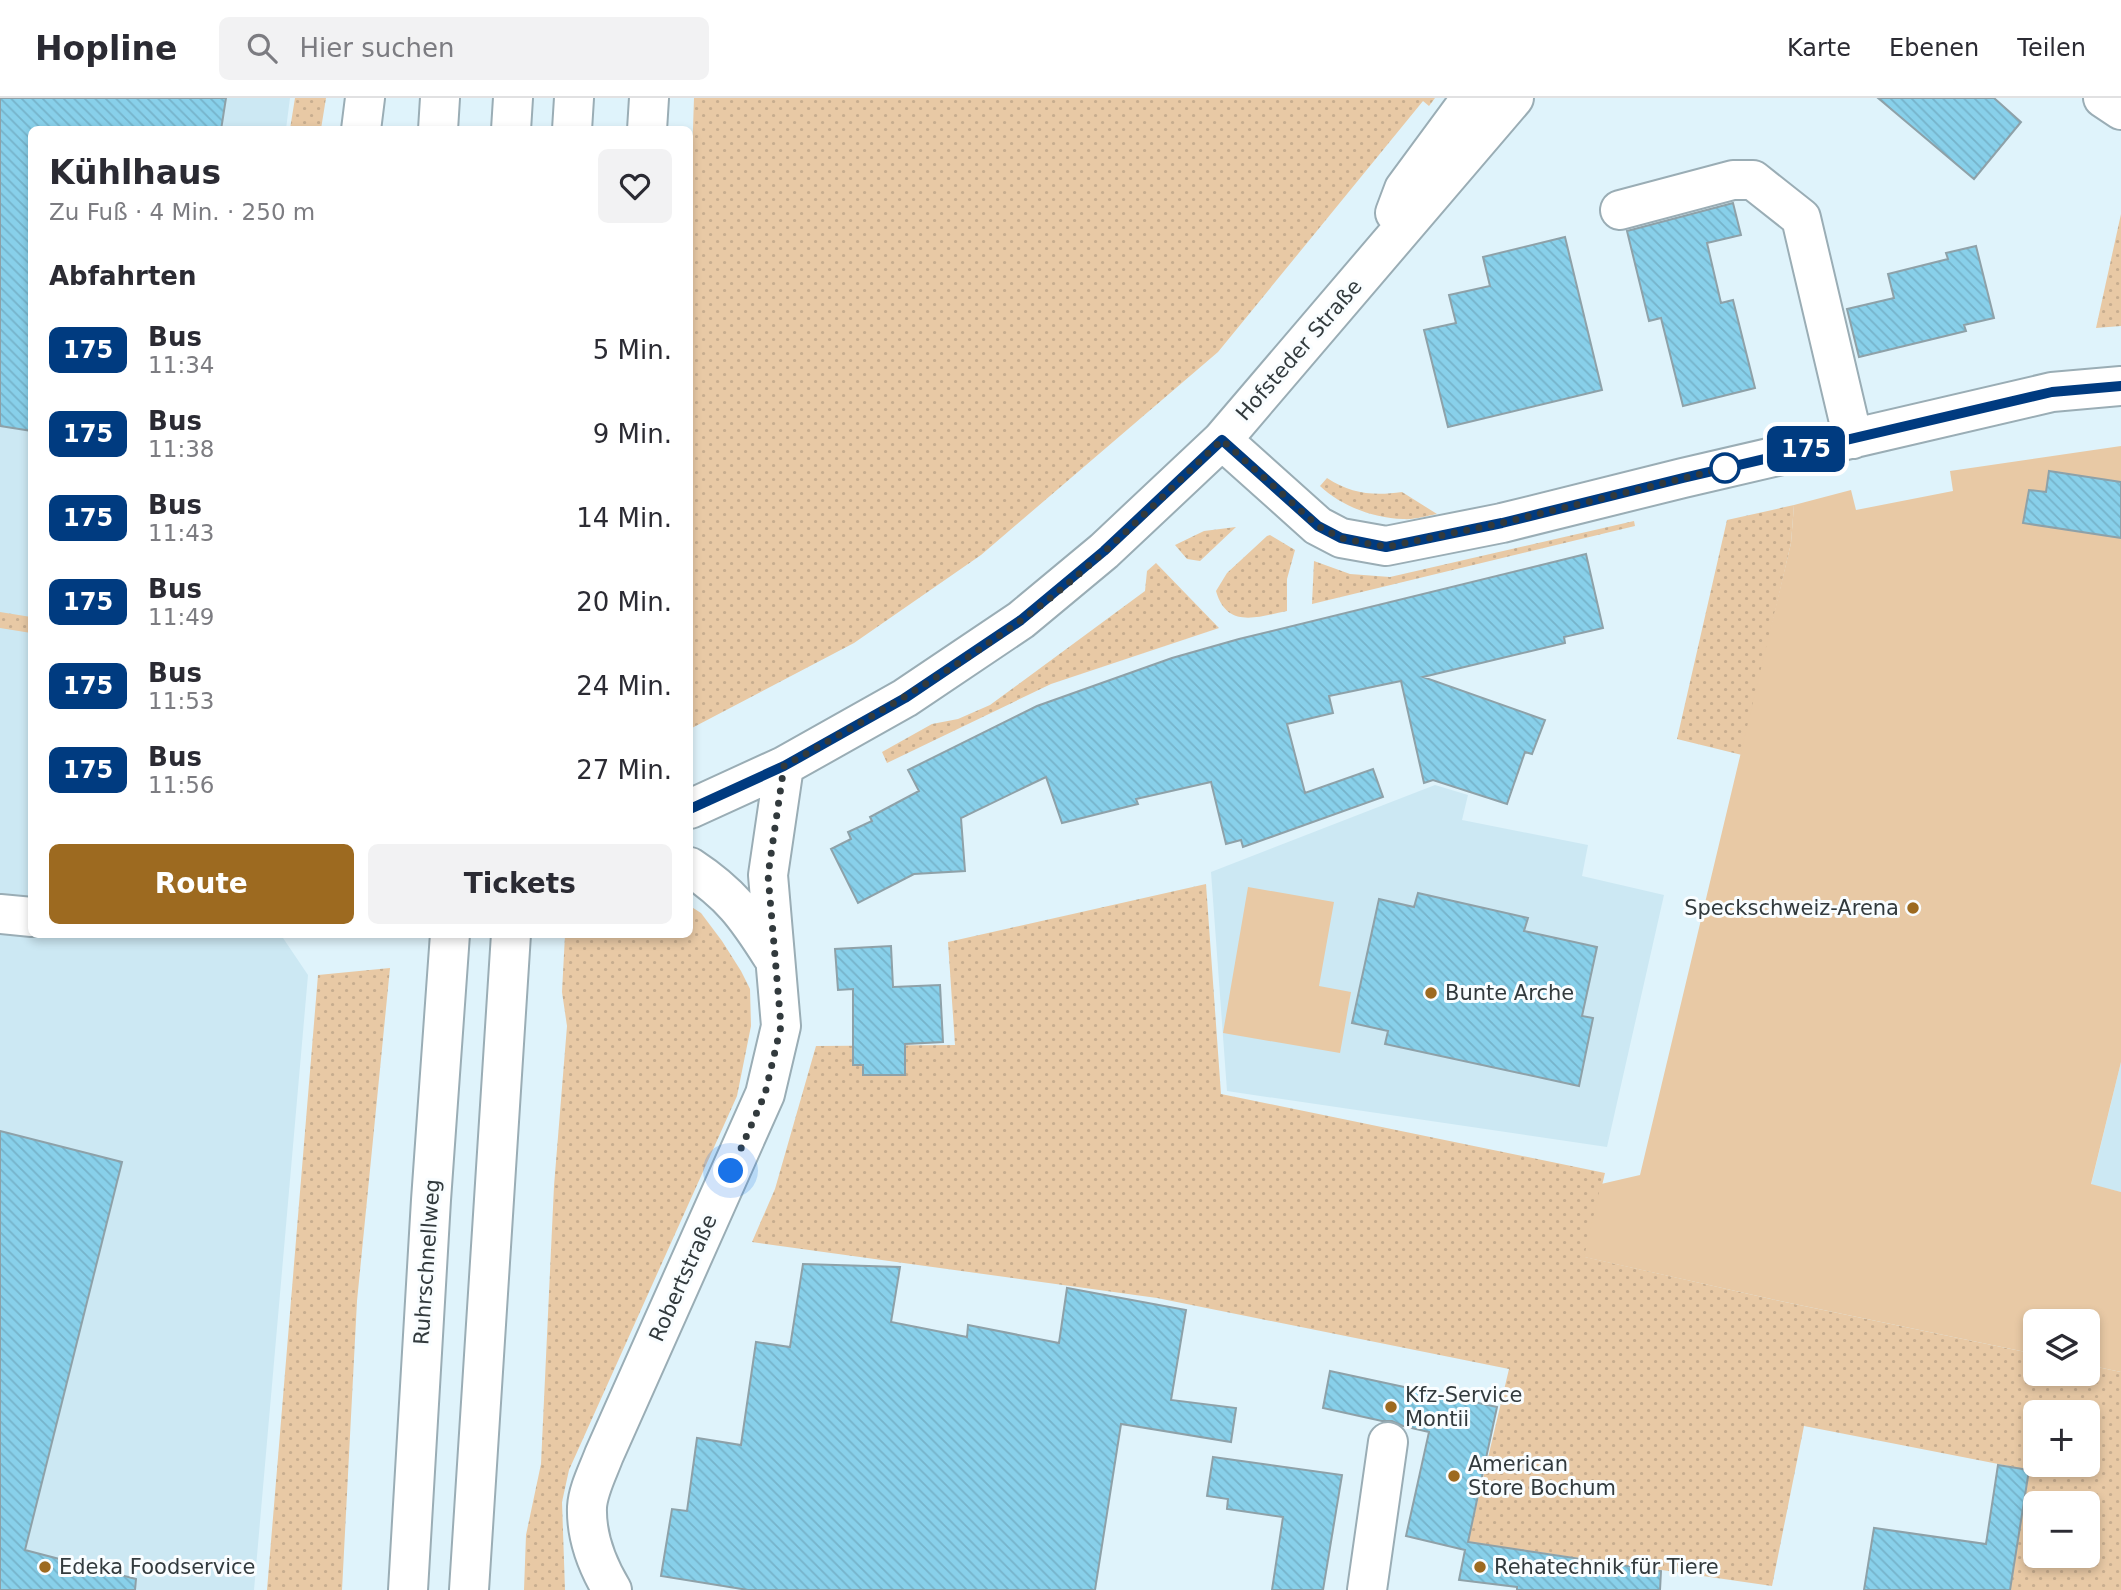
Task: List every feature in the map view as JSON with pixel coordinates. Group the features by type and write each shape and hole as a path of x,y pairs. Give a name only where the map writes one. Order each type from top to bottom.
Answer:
{"main road":[{"path":"362,126 365,98"},
{"path":"438,126 440,98"},
{"path":"511,126 513,98"},
{"path":"572,126 574,98"},
{"path":"647,126 649,98"},
{"name":"Hofsteder Straße","path":"1377,260 1405,189 1471,98"},
{"name":"Hofsteder Straße","path":"693,808 784,766 905,698 1021,620 1104,551 1222,440 1514,98"},
{"path":"2103,98 2121,110"},
{"path":"1620,209 1733,180 1753,180 1801,218 1853,439"},
{"name":"Hofsteder Straße","path":"1222,440 1318,526 1341,538 1386,547 1502,523 2052,392 2121,386"},
{"name":"Robertstraße","path":"612,1590 597,1564 590,1536 587,1506 604,1455 765,1094 781,1026 768,875 784,766"},
{"name":"Robertstraße","path":"693,869 729,895 775,961"},
{"path":"0,914 28,917"},
{"name":"Ruhrschnellweg","path":"408,1590 450,938"},
{"path":"469,1590 510,949"},
{"path":"1367,1590 1388,1442"}],"shaded area":[{"path":"0,98 290,98 286,126 28,126 28,938 283,938 308,975 254,1590 0,1590"},
{"path":"295,98 326,98 321,126 290,126"},
{"path":"694,98 1435,98 1429,106 1423,101 1218,352 981,555 854,643 693,727"},
{"path":"2121,214 2121,326 2096,328"},
{"name":"Speckschweiz-Arena","path":"2121,446 2121,1062 2091,1184 2121,1192 2121,1372 2100,1368 2100,1309 2023,1309 2023,1352 1584,1257 1601,1184 1640,1175 1791,543 1794,505 1851,490 1856,510 1953,491 1950,471"},
{"path":"1327,478 1345,488 1363,492 1402,492 1437,514 1407,519 1369,513 1328,493 1320,486"},
{"path":"1794,505 1791,543 1742,755 1677,739 1727,520"},
{"path":"1634,521 1635,526 1312,604 1314,561 1350,574 1390,577"},
{"path":"1236,527 1200,561 1187,559 1175,545 1204,531"},
{"path":"1270,535 1295,550 1287,579 1287,611 1244,618 1235,616 1221,603 1216,591 1227,573"},
{"path":"1156,563 1219,628 1051,684 887,763 882,752 932,724 958,719 990,705 1145,591 1147,571"},
{"path":"0,612 28,617 28,633 0,628"},
{"name":"Bunte Arche","path":"1435,785 1468,795 1462,820 1588,845 1582,876 1664,895 1607,1147 1227,1091 1211,872"},
{"path":"1206,884 1221,1094 1605,1173 1585,1257 2023,1352 2023,1386 2100,1386 2100,1368 2121,1372 2121,1590 2010,1590 2023,1508 2023,1568 2100,1568 2100,1491 2026,1491 2028,1477 2100,1477 2100,1400 2023,1400 2023,1469 1804,1426 1772,1586 1468,1542 1509,1369 1157,1298 752,1242 775,1189 816,1046 955,1045 948,942"},
{"path":"1248,887 1334,902 1319,986 1351,992 1340,1053 1223,1033"},
{"path":"693,908 701,913 722,941 750,989 751,1026 737,1096 569,1470 562,1502 565,1590 524,1590 526,1535 541,1464 554,1186 567,1026 562,992 565,938 693,938"},
{"path":"390,968 357,1301 342,1590 267,1590 318,975"},
{"path":"2121,1062 2121,1192 2091,1185"}],"building":[{"path":"0,98 226,98 222,126 28,126 28,430 0,426"},
{"path":"1878,98 1994,98 2021,122 1974,179"},
{"path":"1733,203 1741,235 1707,243 1721,303 1733,300 1755,388 1683,406 1661,318 1649,321 1627,231"},
{"path":"1565,237 1602,390 1448,427 1424,330 1456,323 1449,295 1490,286 1483,257"},
{"path":"1976,246 1994,318 1964,325 1966,331 1859,357 1847,309 1894,298 1888,274 1948,259 1946,253"},
{"path":"2049,471 2121,482 2121,538 2023,523 2029,490 2046,492"},
{"path":"1586,554 1603,628 1564,637 1565,643 1423,677 1545,720 1532,754 1525,752 1507,804 1433,780 1424,783 1401,681 1329,696 1333,713 1287,724 1305,793 1373,769 1383,797 1243,847 1241,840 1226,844 1211,782 1136,799 1138,804 1062,823 1046,777 961,818 965,871 914,874 858,903 831,849 851,839 848,832 872,821 870,817 919,791 908,770 1037,706 1172,658 1239,639"},
{"path":"1418,893 1528,918 1524,931 1597,947 1582,1016 1593,1018 1579,1086 1385,1044 1388,1031 1352,1023 1379,899 1414,907"},
{"path":"891,946 893,987 940,985 943,1042 905,1044 905,1075 863,1075 863,1065 853,1065 853,989 838,990 835,949"},
{"path":"0,1131 122,1162 25,1550 136,1579 135,1590 0,1590"},
{"path":"803,1264 900,1267 891,1322 967,1337 968,1325 1059,1343 1067,1288 1186,1310 1171,1400 1236,1408 1231,1442 1121,1424 1095,1590 748,1590 661,1576 672,1509 687,1511 697,1438 741,1445 756,1342 790,1347"},
{"path":"1330,1371 1497,1407 1468,1542 1661,1571 1660,1590 1517,1590 1517,1587 1459,1580 1465,1550 1406,1536 1429,1432 1392,1421 1323,1408"},
{"path":"1213,1457 1342,1475 1323,1590 1272,1590 1283,1517 1227,1509 1228,1499 1207,1496"},
{"path":"1998,1465 2023,1469 2023,1477 2028,1477 2026,1491 2023,1491 2023,1508 2010,1590 1864,1590 1874,1528 1986,1544"}],"bus line":[{"name":"175","path":"693,808 784,766 905,698 1021,620 1104,551 1222,440 1318,526 1341,538 1386,547 1502,523 2052,392 2121,386"}],"place":[{"name":"Speckschweiz-Arena","path":"1913,908"},
{"name":"Bunte Arche","path":"1431,993"},
{"name":"Kfz-Service Montii","path":"1391,1407"},
{"name":"American Store Bochum","path":"1454,1476"},
{"name":"Edeka Foodservice","path":"45,1567"},
{"name":"Rehatechnik für Tiere","path":"1480,1567"}],"route":[{"path":"731,1171 765,1094 781,1026 768,875 784,766 905,698 1021,620 1104,551 1222,440 1318,526 1341,538 1386,547 1502,523 1725,468"}]}
